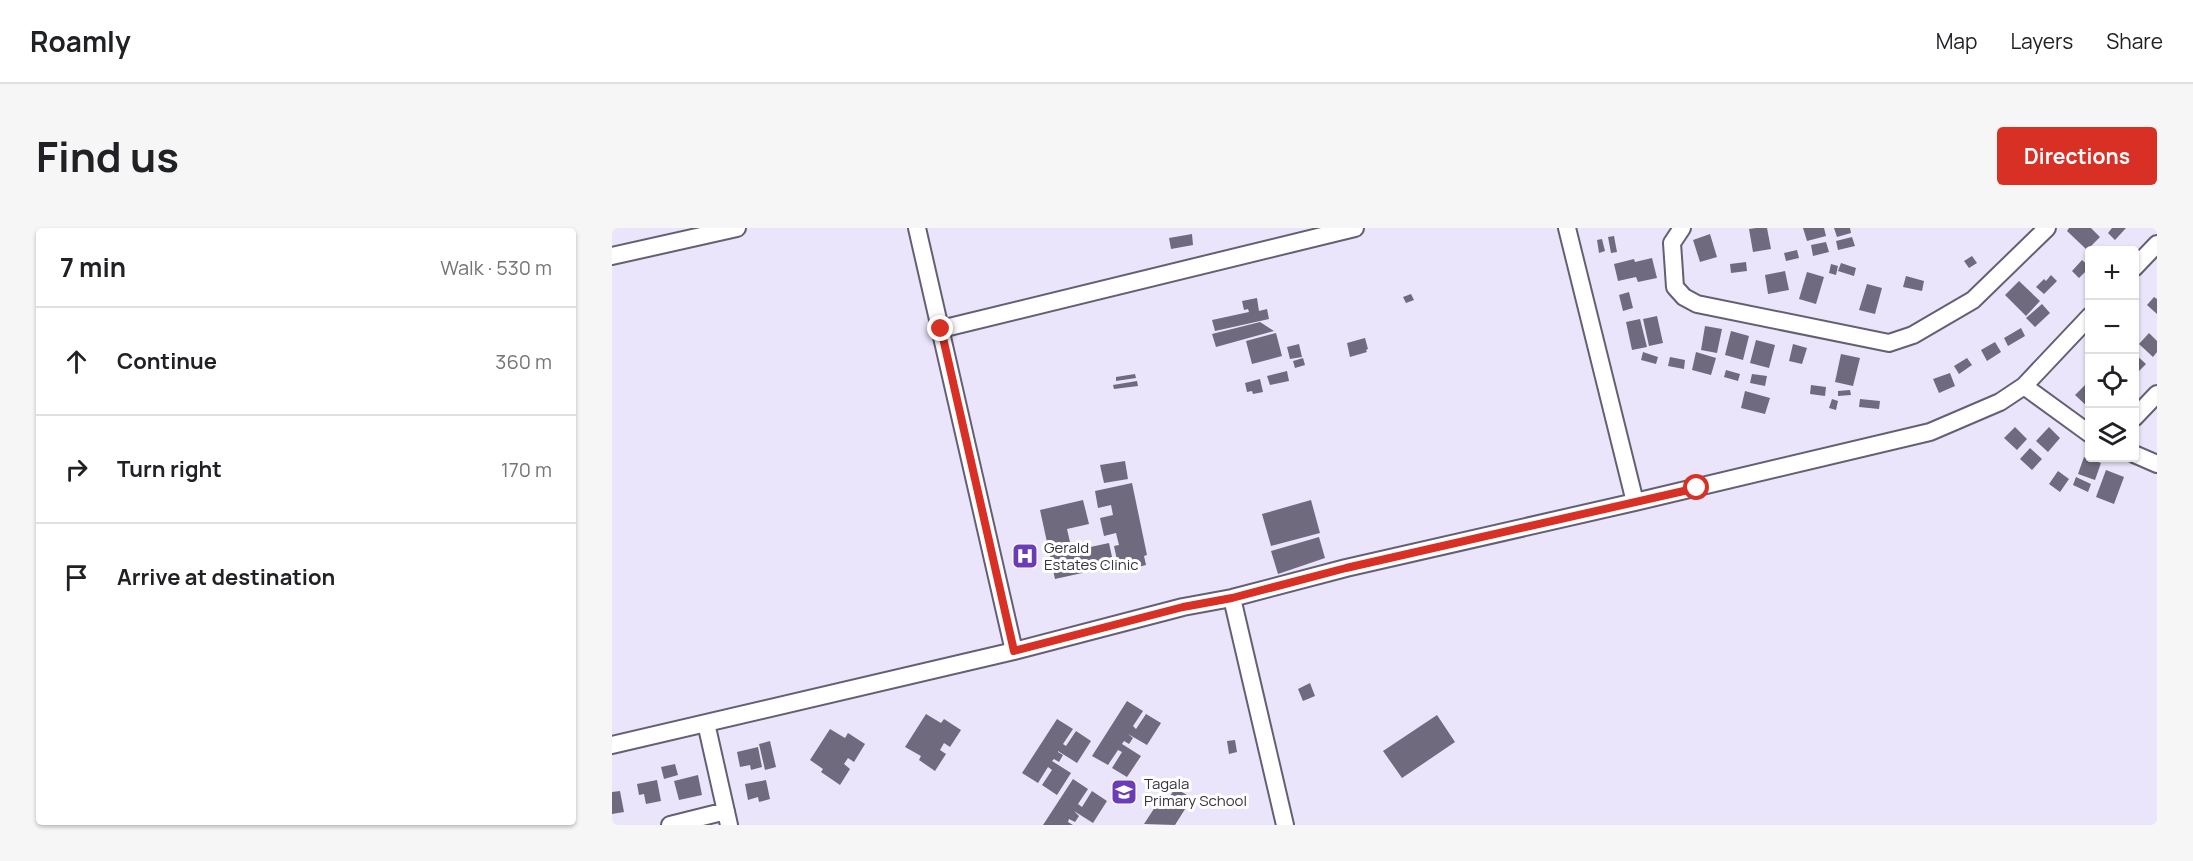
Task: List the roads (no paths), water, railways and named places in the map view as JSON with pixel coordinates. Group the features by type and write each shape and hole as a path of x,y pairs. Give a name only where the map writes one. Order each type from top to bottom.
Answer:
{"street":[{"path":"612,256 662,236 737,228"},
{"path":"918,228 1014,651"},
{"path":"941,329 1355,228"},
{"path":"1567,228 1635,502"},
{"path":"1682,228 1672,243 1675,287 1683,297 1697,304 1889,342 1913,335 1972,300 2047,228"},
{"path":"2139,263 2157,244"},
{"path":"612,745 1014,651 1346,568 1930,432 2000,402 2024,386 2085,321"},
{"path":"2024,386 2085,430"},
{"path":"2139,413 2157,394"},
{"path":"2139,456 2157,464"},
{"path":"1232,598 1286,825"},
{"path":"670,825 728,818 706,723"}],"place":[{"name":"Gerald Estates Clinic","path":"1025,556"},
{"name":"Tagala Primary School","path":"1124,792"}]}
